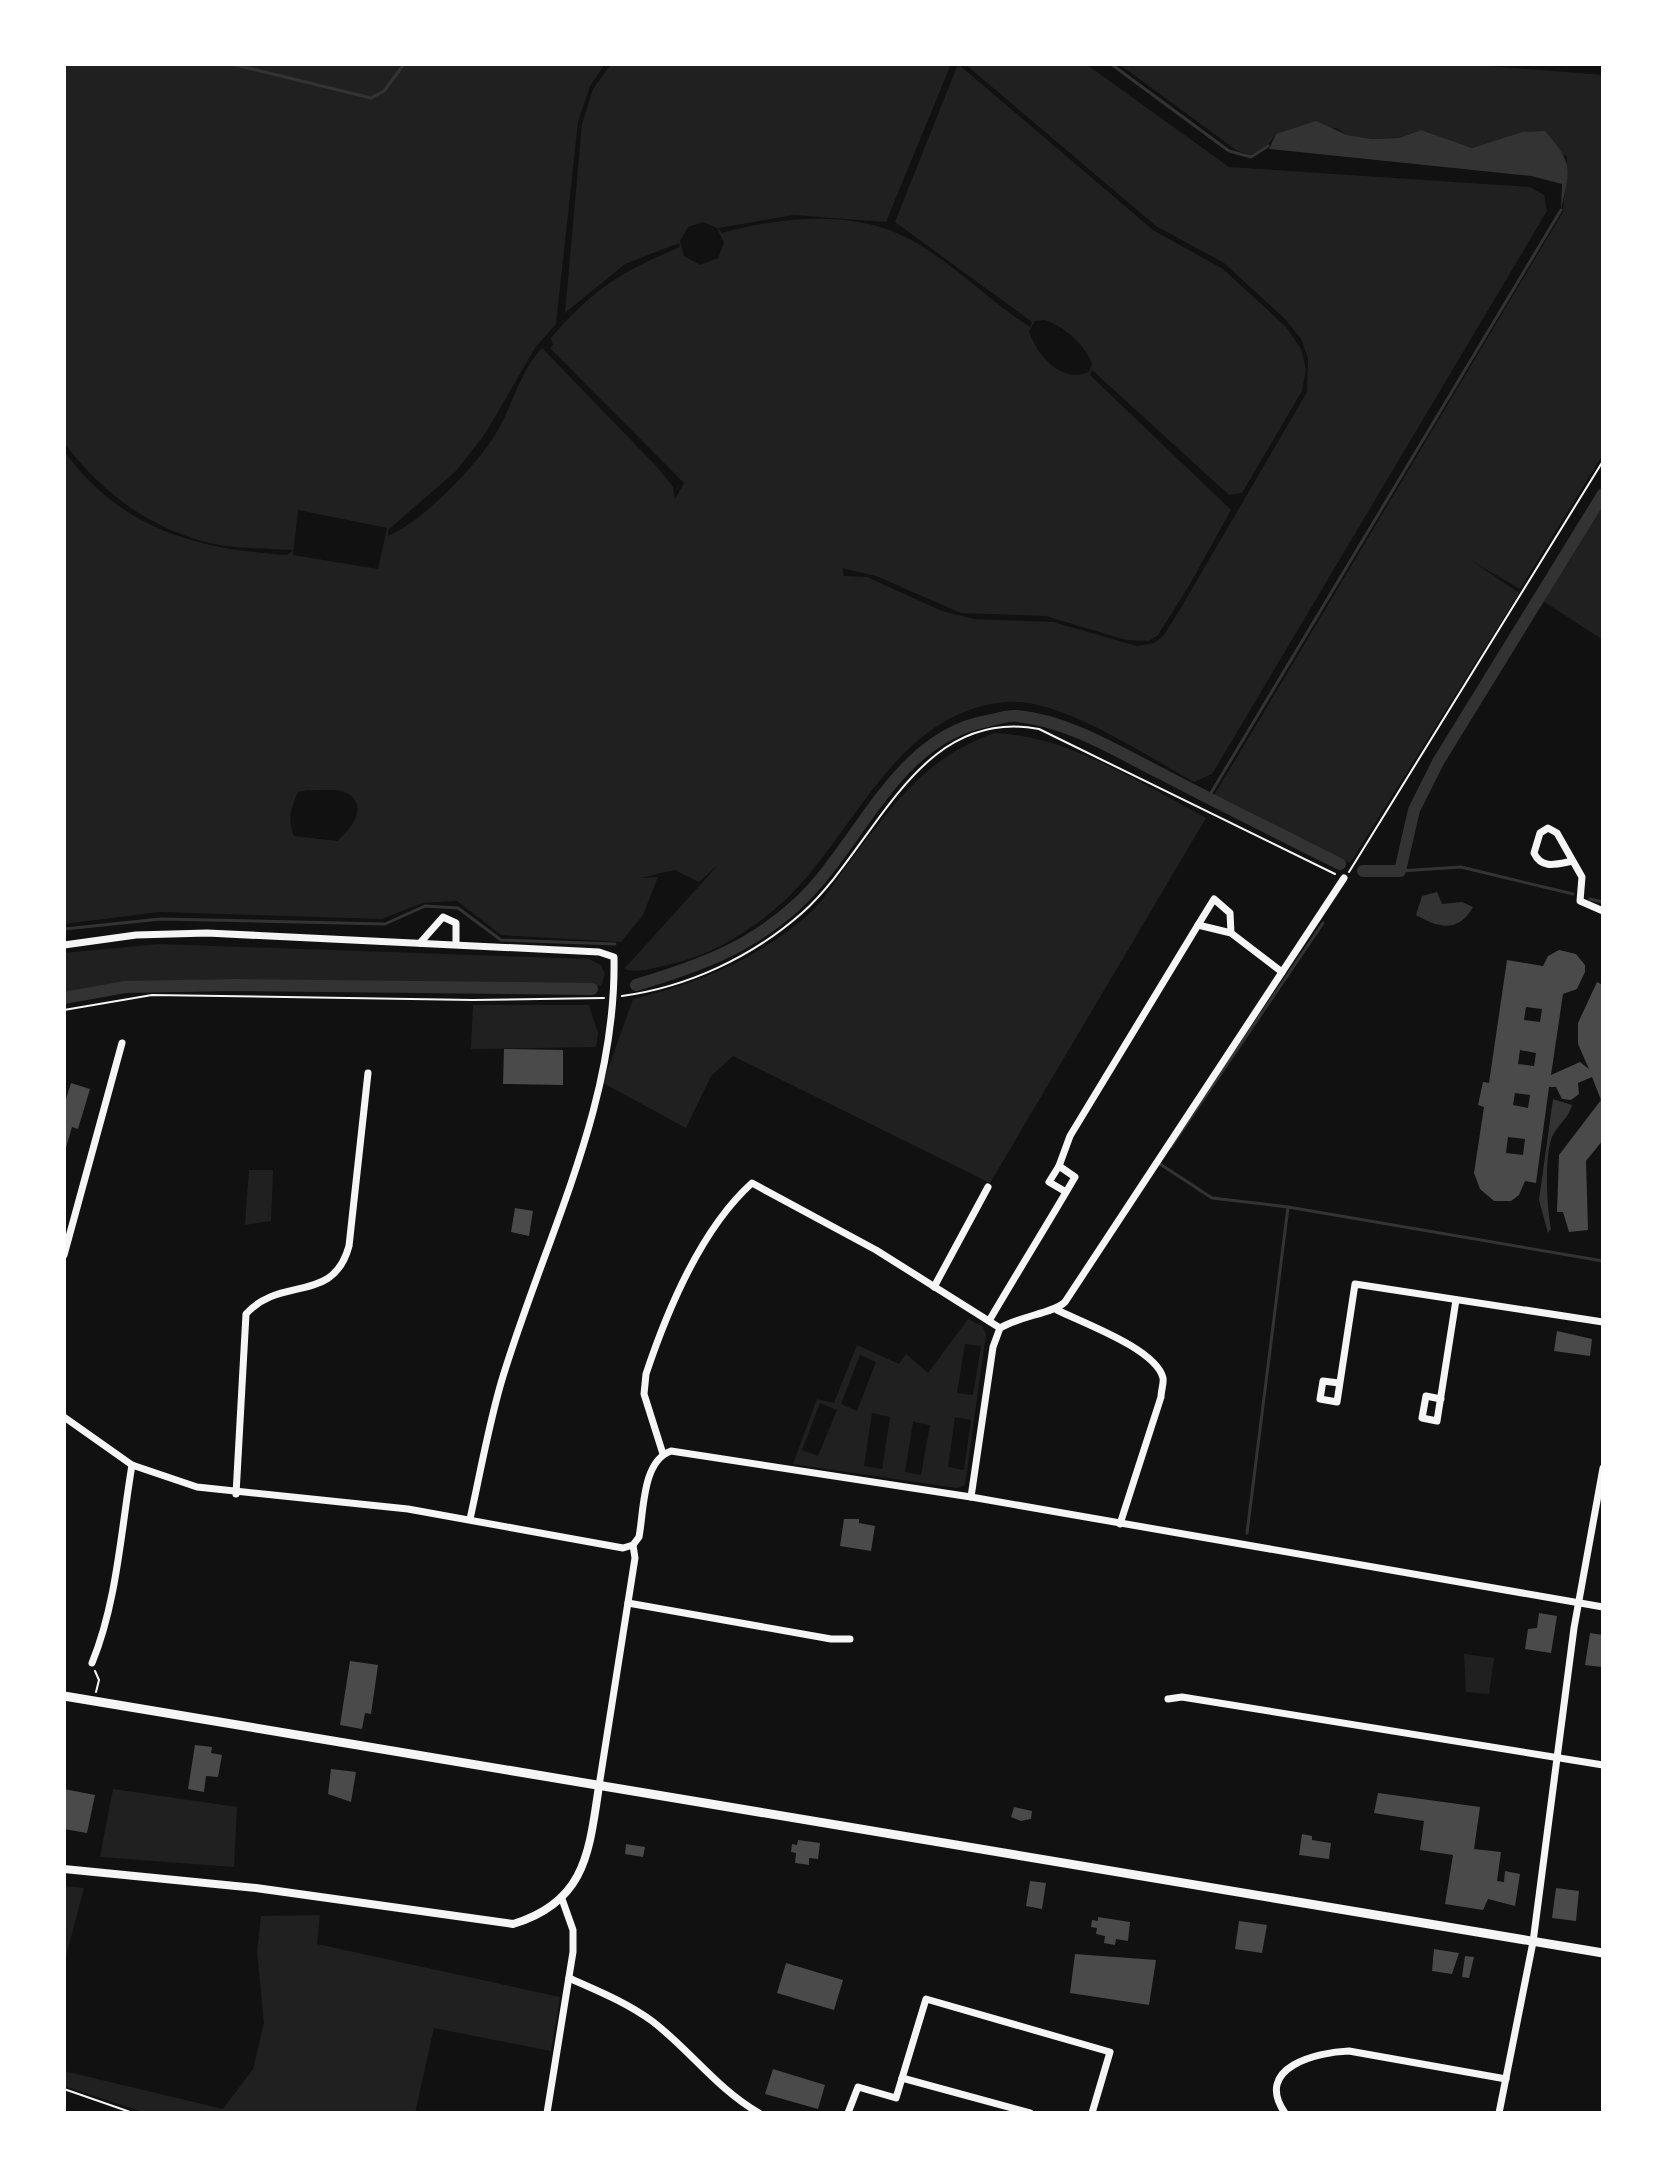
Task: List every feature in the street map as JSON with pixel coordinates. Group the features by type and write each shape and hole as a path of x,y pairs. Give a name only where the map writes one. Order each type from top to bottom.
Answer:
{"main road":[{"path":"64,1696 1603,1953"}],"street":[{"path":"1573,861 1548,865 1540,863 1534,853 1540,833 1548,828 1555,830 1573,861 1582,877 1580,901 1603,911"},
{"path":"1057,1310 1344,878"},
{"path":"1066,1192 1049,1182 1059,1166 1070,1136 1214,899 1230,913 1231,933"},
{"path":"420,943 443,917 456,923 456,944"},
{"path":"1198,925 1231,933 1282,972"},
{"path":"64,945 136,935 207,933 599,952 614,957 614,1017 596,1097 560,1221 502,1382 470,1519"},
{"path":"64,1255 122,1043"},
{"path":"236,1494 246,1314 267,1298 327,1281 343,1268 349,1246 368,1073"},
{"path":"989,1321 1075,1177 1059,1166"},
{"path":"663,1454 644,1394 646,1374 714,1227 729,1204 752,1183 876,1250 1000,1328"},
{"path":"934,1287 988,1187"},
{"path":"1339,1383 1355,1284 1603,1322"},
{"path":"1441,1399 1456,1300"},
{"path":"971,1497 993,1347 1000,1328 1030,1313 1057,1310 1138,1349 1154,1362 1163,1378 1161,1397 1120,1524"},
{"path":"64,1417 132,1465 197,1487 236,1494 353,1503 470,1519 623,1548 633,1545 639,1537 652,1469 663,1454 682,1451 971,1497 1603,1607"},
{"path":"92,1663 100,1643 132,1465"},
{"path":"1499,2113 1533,1942 1557,1757 1603,1468"},
{"path":"64,1869 256,1888 502,1924 534,1916 562,1899 586,1860 635,1558 633,1545"},
{"path":"628,1603 831,1639 850,1639"},
{"path":"1168,1699 1182,1697 1277,1711 1603,1765"},
{"path":"547,2113 574,1935 562,1899"},
{"path":"569,1978 618,1999 653,2021 698,2065 759,2113"},
{"path":"848,2113 858,2087 896,2098 926,1999 1110,2052 1092,2113"},
{"path":"1285,2113 1277,2095 1283,2074 1305,2058 1325,2052 1349,2051 1506,2079"},
{"path":"902,2078 1030,2113"}],"path":[{"path":"64,1010 152,995 473,1000 612,998 676,985 725,965 773,936 805,911 915,772 955,741 993,727 1018,725 1039,729 1344,878 1603,461"},
{"path":"92,1663 99,1680 94,1702"},
{"path":"64,2089 133,2113"}],"shaded area":[{"path":"64,64 605,64 590,86 578,122 556,324 535,348 485,434 456,471 388,530 388,536 432,506 475,462 495,435 527,368 542,348 658,468 673,487 675,499 684,483 550,348 553,345 551,338 595,294 641,265 680,247 679,243 625,264 565,313 582,124 593,89 611,64 951,64 886,222 794,215 718,228 722,233 765,223 811,219 878,226 934,254 1030,327 1032,322 895,222 958,64 1153,230 1223,269 1286,327 1301,349 1306,369 1302,391 1242,493 1229,495 1092,370 1090,375 1231,510 1190,584 1158,635 1149,641 1126,640 1046,616 961,613 876,576 842,568 844,576 867,577 942,611 974,619 1053,622 1137,646 1154,643 1164,635 1182,606 1307,392 1308,358 1301,339 1285,319 1224,263 1156,226 965,64 1086,64 1229,167 1530,187 1544,195 1547,211 1212,774 1194,782 1102,730 1051,709 1006,702 972,709 942,723 916,742 893,765 811,872 766,916 711,950 648,970 624,969 719,864 699,882 675,870 640,878 658,877 643,915 621,942 501,935 457,901 422,903 382,919 159,912 64,924 64,451 86,478 110,499 135,517 162,530 191,540 253,552 287,555 293,550 219,545 173,531 113,495 64,443","holes":["703,222 717,228 724,243 718,258 700,265 684,256 680,241 688,227","1045,320 1073,337 1089,356 1092,363 1090,371 1080,375 1070,374 1052,366 1029,331 1035,321","298,510 387,528 378,569 293,555","329,790 347,793 357,804 356,818 337,841 294,836 291,814 298,792"]},
{"path":"1119,64 1464,64 1603,75 1603,454 1520,589 1472,561 1519,593 1350,863 1213,797 1563,212 1567,157 1522,132 1472,148 1421,130 1399,138 1372,139 1347,135 1337,128 1276,134 1268,145 1250,155 1236,150"},
{"path":"1316,121 1347,135 1372,139 1399,138 1421,130 1472,148 1522,132 1545,131 1561,152 1567,167 1561,210 1562,184 1531,176 1269,149 1276,134"},
{"path":"1603,503 1603,640 1543,601"},
{"path":"994,733 1022,736 1077,752 1206,818 990,1183 733,1056 711,1076 686,1128 603,1083 633,999 705,977 749,956 791,929 821,901 911,786 948,756"},
{"path":"1437,892 1442,904 1462,902 1473,907 1461,921 1448,926 1416,915 1422,896"},
{"path":"159,944 589,959 601,965 605,974 601,986 218,979 133,982 64,993 64,953"},
{"path":"473,1005 589,1005 598,1033 596,1047 471,1049"},
{"path":"1553,1099 1572,1105 1549,1146 1547,1183 1551,1229 1548,1233 1539,1200"},
{"path":"249,1170 273,1170 271,1221 245,1225"},
{"path":"968,1319 982,1326 986,1334 965,1485 957,1488 793,1464 817,1399 834,1403 857,1345 899,1364 906,1354 928,1373","holes":["965,1344 981,1346 973,1395 957,1393","860,1355 876,1362 857,1411 841,1404","820,1403 837,1410 818,1456 802,1450","872,1413 890,1417 882,1469 864,1466","955,1417 971,1420 964,1470 948,1467","913,1422 930,1425 921,1475 905,1472"]},
{"path":"1464,1654 1494,1658 1489,1694 1466,1692"},
{"path":"113,1789 237,1807 234,1867 100,1857"},
{"path":"64,1886 84,1888 64,1964"},
{"path":"320,1915 317,1944 560,1997 551,2051 434,2028 415,2113 146,2113 64,2086 64,2071 223,2109 253,2069 264,2023 257,1951 261,1916"}],"building":[{"path":"1559,950 1576,954 1585,965 1577,989 1563,994 1551,1075 1580,1062 1589,1069 1578,1044 1578,1023 1597,982 1603,985 1603,1140 1586,1161 1588,1230 1569,1232 1563,1212 1557,1212 1559,1155 1601,1100 1592,1077 1578,1083 1579,1094 1571,1100 1562,1099 1556,1087 1549,1087 1536,1183 1525,1181 1519,1195 1511,1201 1494,1201 1480,1189 1474,1173 1484,1107 1478,1105 1483,1082 1489,1083 1507,960 1543,966 1548,956","holes":["1526,1007 1542,1009 1540,1022 1524,1020","1520,1050 1536,1053 1534,1066 1518,1064","1515,1093 1530,1095 1528,1108 1513,1105","1508,1137 1525,1139 1523,1155 1506,1153"]},
{"path":"504,1049 563,1050 563,1085 503,1084"},
{"path":"71,1083 90,1089 78,1129 72,1127 65,1151 64,1105"},
{"path":"515,1208 533,1211 529,1236 511,1232"},
{"path":"1557,1331 1592,1339 1590,1356 1554,1351"},
{"path":"844,1519 859,1519 859,1523 875,1526 871,1551 840,1546"},
{"path":"1539,1613 1557,1616 1551,1653 1525,1649 1528,1629 1537,1628"},
{"path":"1590,1633 1603,1635 1602,1667 1585,1665"},
{"path":"350,1661 378,1665 371,1714 365,1713 362,1729 340,1725"},
{"path":"195,1745 212,1747 211,1753 222,1755 218,1777 206,1776 204,1792 188,1789"},
{"path":"331,1769 356,1772 351,1802 328,1794"},
{"path":"64,1789 95,1795 87,1833 64,1829"},
{"path":"1378,1793 1480,1807 1474,1849 1501,1852 1497,1881 1504,1882 1505,1871 1520,1874 1515,1906 1488,1899 1483,1910 1445,1904 1453,1855 1420,1850 1424,1821 1374,1813"},
{"path":"1014,1807 1032,1811 1031,1819 1021,1821 1011,1817"},
{"path":"1302,1834 1312,1836 1312,1840 1331,1843 1329,1859 1299,1855"},
{"path":"798,1840 820,1843 818,1859 809,1858 809,1865 795,1863 796,1853 791,1852 792,1844 797,1845"},
{"path":"626,1844 645,1847 643,1857 625,1854"},
{"path":"1030,1881 1046,1883 1042,1909 1026,1906"},
{"path":"1556,1888 1579,1891 1576,1921 1552,1918"},
{"path":"1098,1917 1130,1922 1128,1941 1116,1939 1115,1945 1104,1943 1105,1936 1096,1934 1097,1928 1091,1927 1092,1920 1098,1921"},
{"path":"1239,1921 1267,1925 1262,1953 1235,1949"},
{"path":"1434,1949 1459,1953 1452,1974 1432,1971"},
{"path":"1075,1954 1156,1960 1149,2005 1070,1993"},
{"path":"1465,1956 1474,1957 1469,1978 1462,1977"},
{"path":"786,1963 843,1980 834,2010 777,1993"},
{"path":"773,2069 825,2085 818,2109 765,2094"}],"waterway":[{"path":"232,64 371,98 384,91 404,64"},
{"path":"1111,64 1229,151 1251,157 1268,146"},
{"path":"1208,798 1561,210"},
{"path":"1363,871 1400,871 1414,810 1438,762 1603,494"},
{"path":"636,985 720,955 759,934 796,905 819,881 903,771 927,749 955,731 1006,717 1036,719 1074,730 1340,864"},
{"path":"1400,871 1461,867 1573,894"},
{"path":"1590,899 1603,902"},
{"path":"64,929 161,919 385,924 425,906 458,908 501,940 615,944"},
{"path":"1171,1147 1323,923"},
{"path":"64,998 125,987 234,985 592,989"},
{"path":"1160,1164 1212,1198 1288,1207 1247,1533"},
{"path":"1288,1207 1603,1261"}]}
